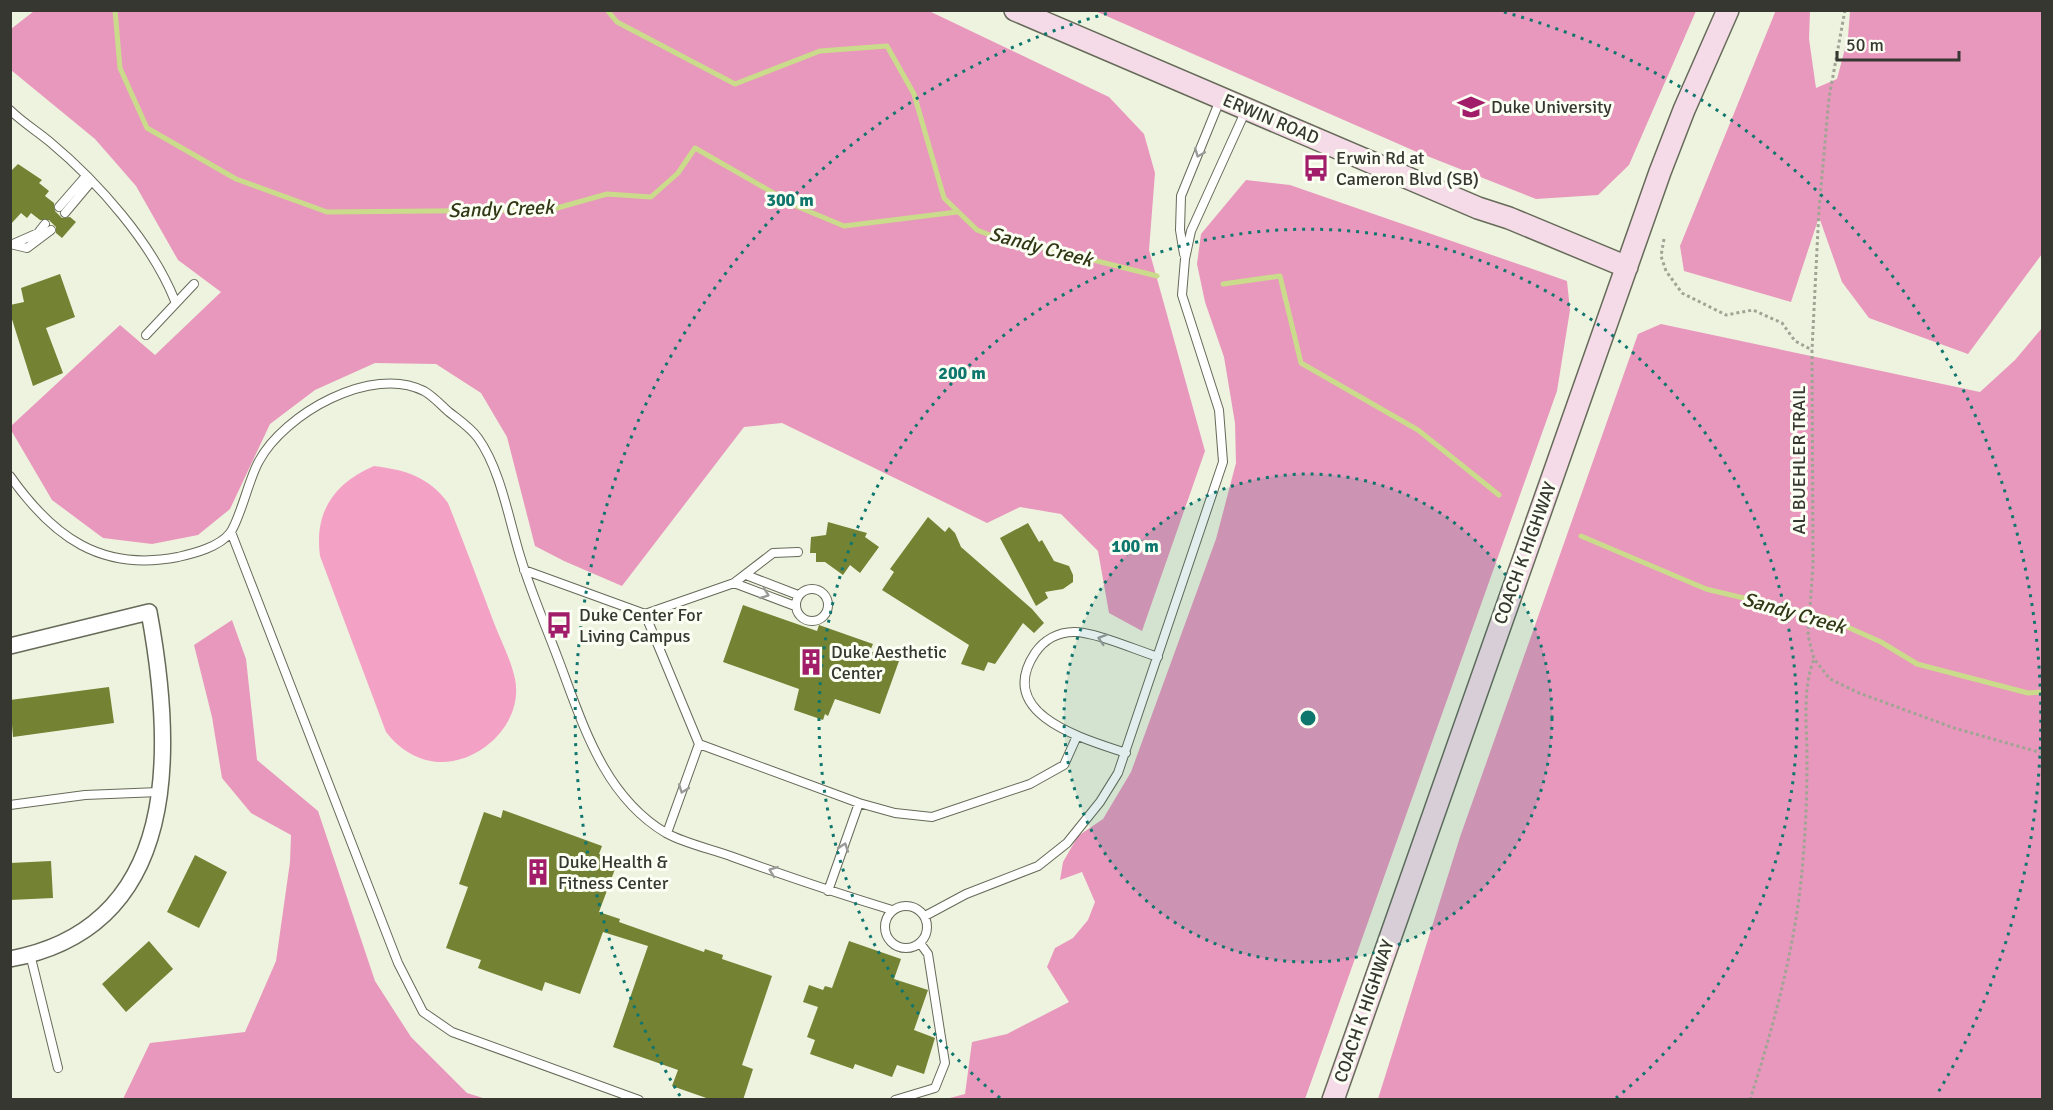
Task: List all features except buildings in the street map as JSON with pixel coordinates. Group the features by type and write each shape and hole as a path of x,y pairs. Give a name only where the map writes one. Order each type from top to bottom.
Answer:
{"main road":[{"name":"ERWIN ROAD","path":"1015,10 1478,208 1509,218 1627,267"},
{"name":"COACH K HIGHWAY","path":"1333,1100 1683,110 1728,10"}],"street":[{"path":"10,646 149,612 162,695 159,792 142,863 123,897 76,934 30,954 10,958"}],"lane":[{"path":"1185,259 1180,230 1181,196 1221,98"},
{"path":"925,916 966,894 1038,866 1059,848 1100,802 1118,773 1222,462 1219,410 1182,295 1185,259 1191,231 1246,109"},
{"path":"12,114 51,142 88,179 137,236 169,286 175,301"},
{"path":"62,210 88,179"},
{"path":"12,244 27,248 48,227"},
{"path":"146,335 175,301 194,284"},
{"path":"10,476 35,510 67,538 89,550 115,558 160,560 193,554 231,532 258,462 282,429 313,407 347,391 385,385 404,386 424,391 477,437 495,467 524,570 591,745 618,791 667,833 828,891 892,910 907,905 920,910 925,916 927,932 920,943 909,948 901,948 889,940 885,922 892,910"},
{"path":"231,532 398,963 423,1012 452,1032 639,1100"},
{"path":"524,570 645,614 734,583 773,553 798,552"},
{"path":"746,575 798,595 812,588 822,592 828,601 827,612 819,619 809,621 799,615 795,606 798,595"},
{"path":"734,583 795,606"},
{"path":"645,614 699,744 667,833"},
{"path":"1125,753 1077,736 1041,716 1027,694 1029,664 1043,644 1057,634 1075,632 1158,657"},
{"path":"699,744 859,803 932,817 1030,784 1064,765 1077,736"},
{"path":"10,805 85,795 159,792"},
{"path":"828,891 859,803"},
{"path":"895,1100 935,1088 945,1063 928,954 920,943"},
{"path":"30,954 58,1068"}],"path":[{"name":"AL BUEHLER TRAIL","path":"1845,10 1829,98 1819,209 1812,350 1814,565 1808,636 1814,659 1830,679 1859,693 1954,728 2043,753"},
{"path":"1664,239 1661,256 1666,271 1682,293 1726,315 1752,310 1782,323 1795,341 1812,350"},
{"path":"1750,1100 1774,1022 1794,934 1803,861 1807,785 1806,679 1814,659"}],"shaded area":[{"path":"1776,10 1810,11 1809,39 1816,88 1837,79 1848,37 1850,11 2042,11 2042,254 1968,354 1869,318 1842,282 1819,217 1791,302 1684,271 1680,246"},
{"path":"34,11 929,11 1109,97 1144,134 1155,173 1149,250 1205,451 1142,631 1109,613 1098,551 1061,514 1020,507 987,523 782,423 744,427 622,586 535,546 507,437 481,393 436,364 375,363 315,390 270,424 230,509 198,535 152,544 103,538 52,500 11,430 11,426 120,325 155,355 221,292 178,260 136,186 95,139 11,70 11,29"},
{"name":"Duke University","path":"1095,11 1696,11 1629,165 1598,195 1536,199 1417,152"},
{"path":"1246,180 1290,185 1567,281 1570,310 1557,391 1305,1099 946,1099 965,1094 972,1042 1007,1034 1069,1002 1047,967 1055,948 1073,938 1088,920 1095,902 1082,872 1060,880 1063,862 1078,836 1103,819 1131,772 1216,539 1236,463 1235,423 1224,357 1205,302 1197,264 1201,234"},
{"path":"1661,324 1980,392 2015,360 2042,328 2042,1099 1378,1099 1460,837 1638,334"},
{"path":"374,466 416,476 433,487 448,503 515,679 514,707 500,732 491,743 479,751 453,761 425,760 407,752 386,732 320,556 320,526 330,501 348,481"},
{"path":"232,620 246,659 257,760 318,811 375,981 411,1037 467,1093 486,1099 123,1099 150,1043 245,1032 276,961 290,862 291,835 251,813 222,778 212,717 194,645"}],"waterway":[{"name":"Sandy Creek","path":"115,10 120,68 147,128 236,179 327,212 550,210 607,194 651,197 678,173 695,148 796,206 844,226 957,212"},
{"path":"607,10 617,22 735,84 820,51 887,46 914,94 944,198 977,230 1008,242 1037,246 1157,276"},
{"name":"Sandy Creek","path":"1223,284 1280,276 1301,363 1418,430 1499,495"},
{"name":"Sandy Creek","path":"1581,536 1706,589 1827,618 1881,642 1917,664 2028,693 2042,692"}],"place":[{"name":"Duke University","path":"1471,107"},
{"name":"Erwin Rd at Cameron Blvd (SB)","path":"1316,168"},
{"name":"Duke Center For Living Campus","path":"559,625"},
{"name":"Duke Aesthetic Center","path":"811,662"},
{"name":"Duke Health & Fitness Center","path":"538,872"}]}
